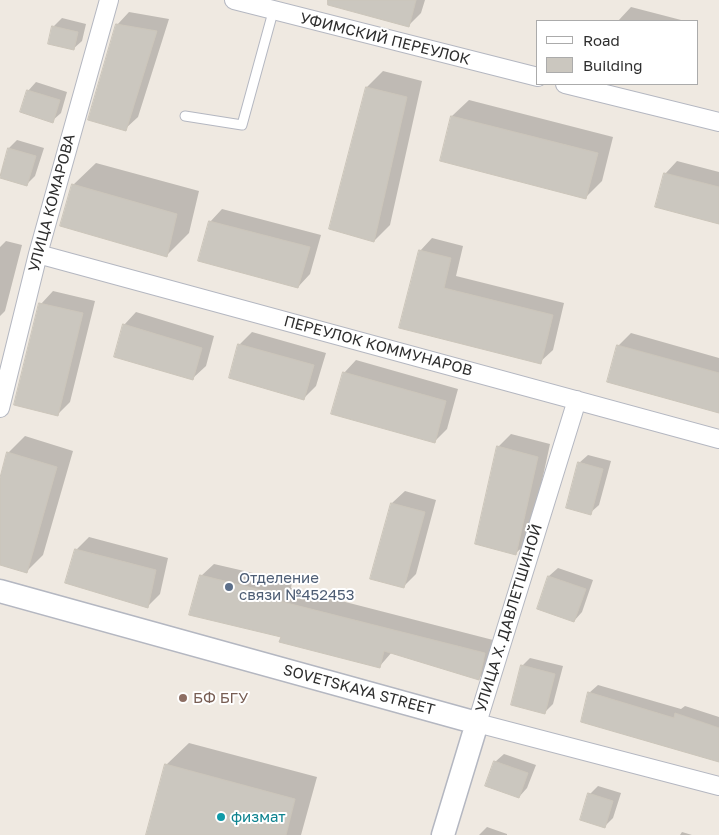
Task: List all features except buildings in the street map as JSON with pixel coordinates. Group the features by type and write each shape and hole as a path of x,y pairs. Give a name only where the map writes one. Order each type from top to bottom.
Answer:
{"street":[{"name":"УЛИЦА КОМАРОВА","path":"0,408 38,254 109,0"},
{"name":"УФИМСКИЙ ПЕРЕУЛОК","path":"234,0 273,12 536,77"},
{"path":"569,85 719,122"},
{"name":"ПЕРЕУЛОК КОММУНАРОВ","path":"38,254 719,439"},
{"name":"УЛИЦА Х. ДАВЛЕТШИНОЙ","path":"443,835 577,400"},
{"name":"SOVETSKAYA STREET","path":"0,591 477,723 719,786"}],"lane":[{"path":"185,116 242,125 273,12"}],"place":[{"name":"Отделение связи №452453","path":"229,587"},
{"name":"БФ БГУ","path":"183,698"},
{"name":"физмат","path":"221,817"}]}
